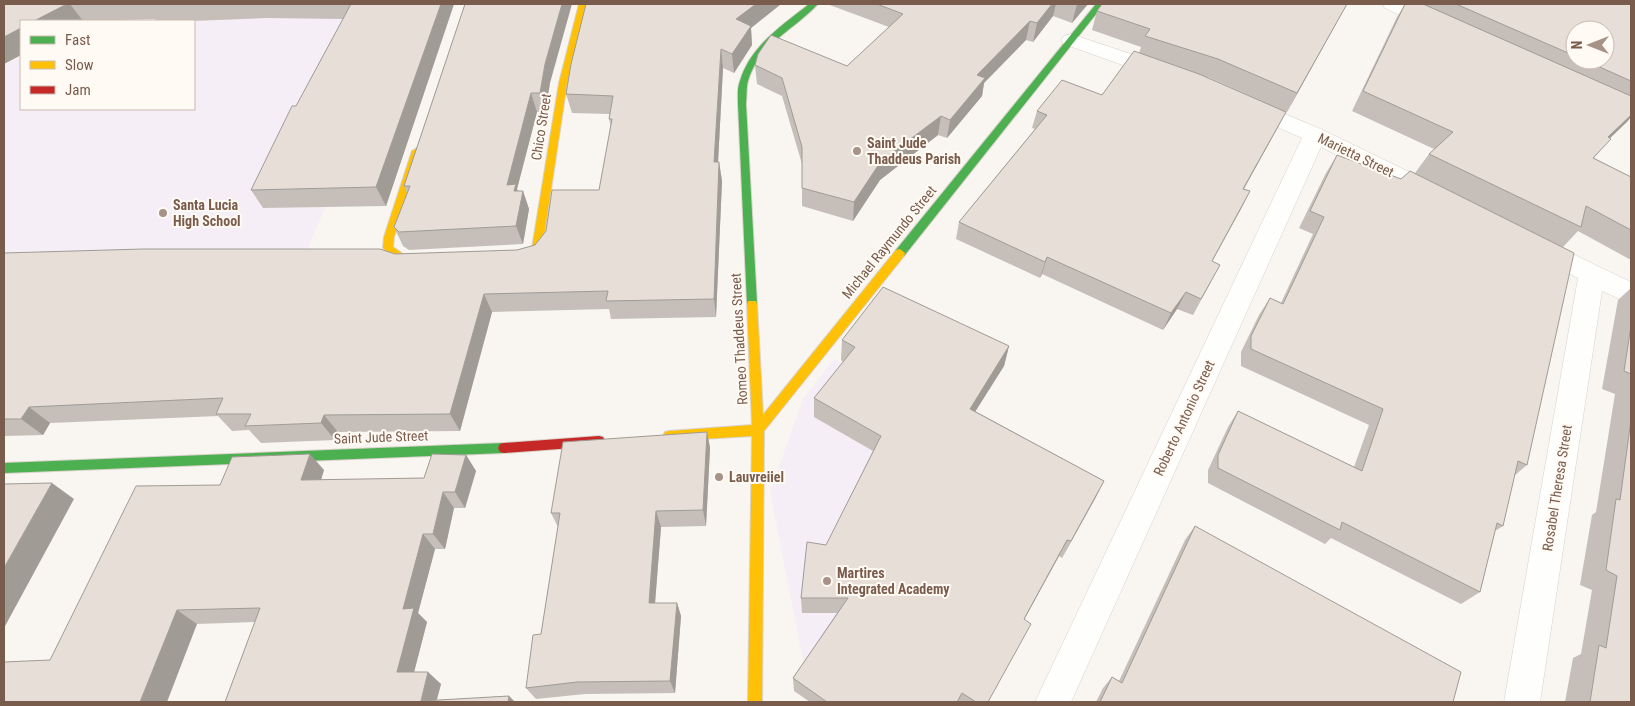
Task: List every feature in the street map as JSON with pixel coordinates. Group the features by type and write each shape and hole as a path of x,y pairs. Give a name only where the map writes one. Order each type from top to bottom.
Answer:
{"street":[{"name":"Chico Street","path":"504,258 532,255 537,249 563,83 583,4"},
{"name":"Romeo Thaddeus Street","path":"755,702 758,430 742,104 744,81 752,64 764,48 814,4"},
{"name":"Michael Raymundo Street","path":"758,430 1100,4"},
{"path":"1394,6 1451,33"},
{"path":"1070,40 1182,78"},
{"name":"Marietta Street","path":"1227,96 1315,134 1454,204"},
{"name":"Roberto Antonio Street","path":"1053,702 1315,134"},
{"path":"420,144 389,237 388,248 394,256 404,261 434,260"},
{"path":"1523,239 1631,294"},
{"name":"Rosabel Theresa Street","path":"1522,702 1592,273"},
{"path":"657,437 758,430"},
{"name":"Saint Jude Street","path":"4,468 502,448 608,440"}],"shaded area":[{"name":"Santa Lucia High School","path":"411,4 279,317 4,328 4,65 20,57 20,110 195,110 195,20 104,20"},
{"name":"Martires Integrated Academy","path":"834,359 970,433 805,670 770,492 803,399"}],"building":[{"path":"4,4 67,4 36,20 20,20 20,29 4,37"},
{"path":"351,4 441,4 376,187 251,190 292,106 296,106"},
{"path":"465,4 562,4 545,64 540,93 531,93 507,185 516,184 514,191 523,191 516,226 399,232 394,227 410,186 404,186"},
{"path":"586,4 756,4 736,19 751,26 732,54 721,49 714,162 719,162 714,299 606,301 608,291 484,294 450,414 324,415 321,423 245,426 251,414 216,414 223,398 29,407 21,419 4,419 4,253 143,249 380,249 395,254 517,250 535,245 546,231 552,190 599,190 612,119 609,119 613,96 566,94 571,64"},
{"path":"877,4 1052,4 1037,23 1030,21 977,75 985,78 950,120 941,116 881,161 854,202 802,188 802,147 782,78 755,65 758,54 771,35 847,66 903,14"},
{"path":"1102,4 1347,4 1297,93 1218,59 1145,36 1150,29 1097,11"},
{"path":"1405,4 1423,4 1565,67 1565,70 1572,70 1631,96 1631,115 1608,137 1611,139 1593,158 1631,177 1631,230 1586,206 1581,227 1429,154 1453,132 1363,91"},
{"path":"1456,4 1631,4 1631,81 1606,70 1615,70 1615,20 1565,20 1565,52"},
{"path":"1134,51 1199,74 1286,112 1243,189 1250,191 1212,261 1220,265 1201,299 1186,292 1171,313 1047,257 1045,262 959,222 1047,115 1037,111 1062,80 1102,95"},
{"path":"1337,155 1401,179 1410,171 1574,253 1527,465 1518,461 1503,526 1497,523 1480,592 1342,522 1340,530 1218,468 1218,455 1238,411 1362,471 1383,409 1251,349 1251,336 1270,298 1283,304 1324,217 1310,211"},
{"path":"883,287 1009,346 970,409 1104,481 1071,541 1067,540 1024,619 1031,624 988,702 976,702 962,693 957,702 827,702 793,678 848,598 801,598 807,542 826,545 881,436 814,398 855,347 842,340"},
{"path":"1631,326 1631,374 1624,371"},
{"path":"1631,420 1631,702 1590,702 1599,645 1606,648 1617,576 1606,570 1616,499 1620,500"},
{"path":"707,432 703,510 656,511 649,603 677,603 670,681 577,682 526,688 533,635 541,634 560,513 551,513 563,442"},
{"path":"310,454 301,480 424,478 432,454 466,455 455,492 443,492 433,534 423,534 403,609 414,608 397,672 428,672 421,701 509,696 508,702 225,702 260,608 177,610 140,702 4,702 4,662 50,660 136,486 220,485 232,457"},
{"path":"52,483 4,568 4,484"},
{"path":"1195,526 1461,672 1453,702 1100,702 1112,677 1122,683"}],"traffic: fast":[{"path":"752,304 742,104 743,84 749,69 764,47 814,4"},
{"path":"900,253 1100,4"},
{"path":"4,468 504,448"}],"traffic: slow":[{"path":"512,258 532,255 537,249 563,83 583,4"},
{"path":"417,151 389,237 388,248 401,258 426,260"},
{"path":"669,436 758,430 900,253"},
{"path":"752,304 758,430 755,702"}],"traffic: jam":[{"path":"504,448 599,441"}],"place":[{"name":"Saint Jude Thaddeus Parish","path":"857,151"},
{"name":"Santa Lucia High School","path":"163,213"},
{"name":"Lauvreiiel","path":"719,477"},
{"name":"Martires Integrated Academy","path":"827,581"}]}
